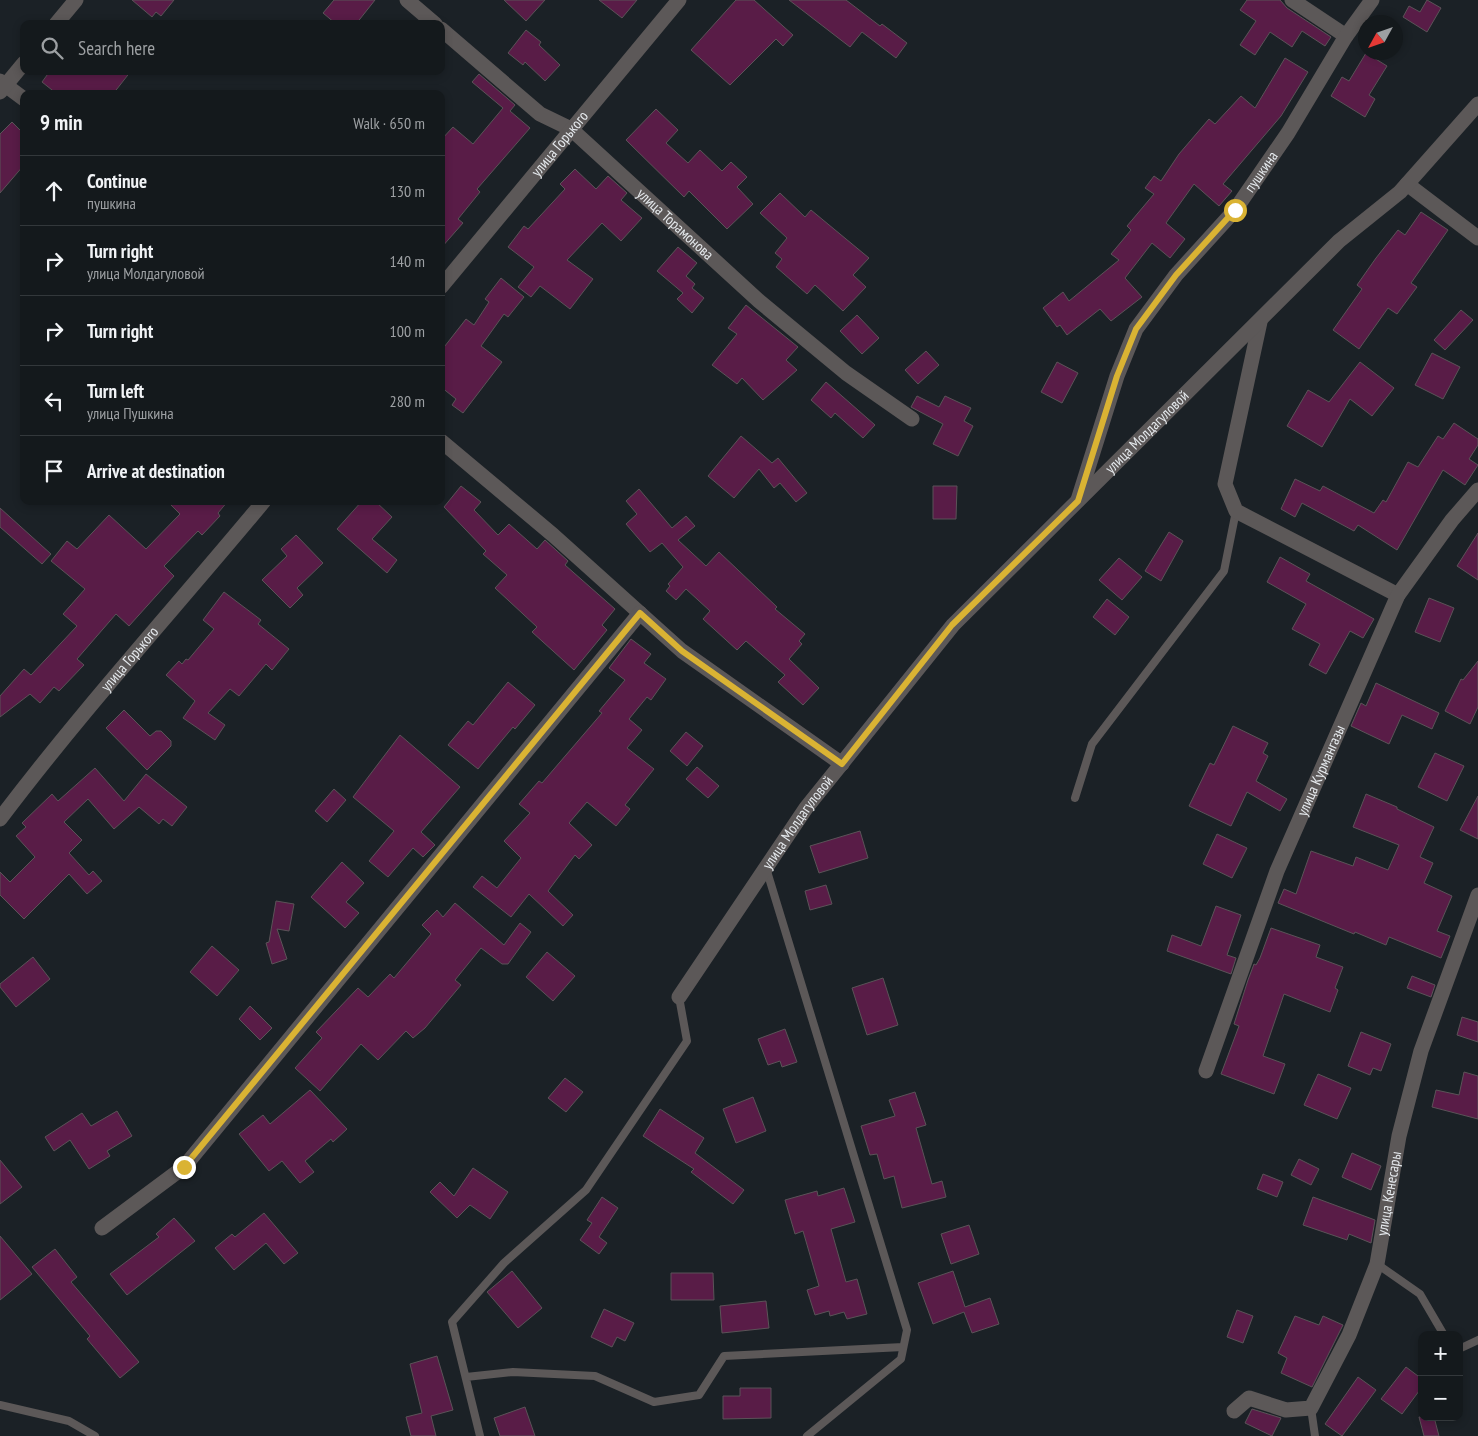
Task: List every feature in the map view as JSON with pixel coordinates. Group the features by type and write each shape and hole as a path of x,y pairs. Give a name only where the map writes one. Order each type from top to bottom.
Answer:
{"street":[{"path":"59,20 76,0"},
{"path":"407,0 430,20"},
{"name":"улица Горького","path":"445,282 679,0"},
{"path":"1292,0 1346,36"},
{"name":"пушкина","path":"1078,501 1117,376 1136,329 1176,275 1235,210 1288,133 1346,36 1372,0"},
{"name":"улица Торамонова","path":"445,32 540,114 571,129 759,301 846,372 912,419"},
{"path":"20,67 2,86 20,97"},
{"name":"улица Молдагуловой","path":"679,997 806,808 952,625 1260,322 1339,241 1407,184 1478,104"},
{"path":"1407,184 1478,238"},
{"path":"1260,322 1225,484 1236,510 1398,595"},
{"path":"445,444 554,535 682,651 842,764"},
{"name":"улица Курмангазы","path":"1206,1072 1277,871 1398,595 1452,520 1478,490"},
{"name":"улица Горького","path":"0,819 54,748 261,505"},
{"path":"102,1228 184,1167 640,613"},
{"name":"улица Кенесары","path":"1311,1408 1349,1335 1377,1264 1399,1136 1420,1051 1478,895"},
{"path":"1234,1410 1249,1398 1286,1410 1311,1408"}],"lane":[{"path":"1076,798 1092,744 1224,571 1236,510"},
{"path":"766,868 907,1330 901,1359 807,1436"},
{"path":"480,1436 452,1322 504,1263 586,1190 688,1041 679,997"},
{"path":"1377,1264 1420,1294 1442,1331"},
{"path":"1463,1347 1478,1340"},
{"path":"466,1376 513,1372 595,1376 654,1402 699,1395 724,1356 904,1347"},
{"path":"0,1405 69,1421 95,1436"},
{"path":"1311,1408 1315,1436"}],"building":[{"path":"132,0 174,0 161,16 156,12 152,17"},
{"path":"334,0 375,0 359,20 331,20 323,13"},
{"path":"504,0 545,0 526,21"},
{"path":"599,0 637,0 622,18"},
{"path":"736,0 754,0 793,35 783,46 776,39 730,85 691,50"},
{"path":"789,0 846,0 880,26 882,24 907,43 896,58 862,32 850,47"},
{"path":"1247,0 1280,0 1287,8 1331,37 1325,46 1302,31 1292,47 1270,32 1255,55 1240,45 1256,21 1240,10"},
{"path":"1427,0 1441,8 1427,32 1403,17 1409,6 1420,12"},
{"path":"526,30 541,42 539,45 560,65 545,81 525,62 523,65 508,53"},
{"path":"1285,58 1308,72 1281,116 1223,184 1232,191 1219,206 1194,184 1166,223 1185,239 1170,258 1152,243 1125,278 1142,297 1111,321 1100,309 1067,335 1060,325 1057,327 1043,308 1063,292 1069,301 1119,260 1111,254 1131,230 1127,226 1154,194 1145,188 1154,176 1161,181 1179,154 1209,119 1215,124 1241,96 1255,108"},
{"path":"1362,60 1377,60 1387,66 1369,95 1375,99 1365,117 1331,96 1342,77 1349,81"},
{"path":"479,74 515,105 510,111 530,128 477,189 480,192 458,219 463,223 445,243 445,136 453,127 473,144 503,108 472,82"},
{"path":"47,75 128,75 116,90 52,90 42,82"},
{"path":"656,109 678,130 666,143 688,163 700,150 722,171 731,162 747,177 737,187 753,204 727,229 689,191 684,197 626,140"},
{"path":"12,122 20,130 20,170 0,193 0,134"},
{"path":"575,169 596,189 608,176 627,193 621,200 642,218 621,241 602,223 567,260 593,279 570,309 540,286 531,297 518,287 534,267 508,247 524,226 528,229 565,189 560,184"},
{"path":"780,193 805,217 811,210 869,258 853,275 866,287 843,311 815,285 807,294 776,267 782,259 775,253 787,238 760,213"},
{"path":"1421,212 1448,230 1411,283 1417,287 1397,314 1388,308 1359,349 1333,330 1362,289 1357,285 1376,258 1398,230 1405,235"},
{"path":"678,247 697,263 686,276 695,284 692,288 704,298 692,313 677,299 683,293 657,271"},
{"path":"501,278 524,297 508,317 504,314 481,346 502,362 463,413 452,405 456,399 445,390 445,346 466,319 474,325 489,302 485,299"},
{"path":"746,305 798,347 786,360 797,370 763,400 742,378 737,384 712,365 737,334 728,328"},
{"path":"1461,310 1473,320 1445,350 1434,340"},
{"path":"857,315 879,338 862,354 840,331"},
{"path":"926,351 939,365 918,384 905,370"},
{"path":"1432,353 1460,367 1443,399 1415,385"},
{"path":"1057,362 1078,373 1062,403 1041,392"},
{"path":"1360,362 1394,388 1372,416 1350,399 1322,447 1287,426 1308,390 1329,402"},
{"path":"826,382 875,425 863,438 835,413 831,418 811,400"},
{"path":"917,396 939,407 945,396 971,408 964,421 973,426 958,456 933,444 943,424 911,407"},
{"path":"1454,423 1478,439 1478,445 1469,459 1478,465 1465,485 1443,470 1397,550 1358,525 1354,531 1302,503 1295,517 1281,509 1295,479 1320,491 1323,486 1374,513 1383,500 1386,502 1408,462 1418,467 1438,436 1443,439"},
{"path":"741,436 772,463 778,458 807,493 796,502 780,483 774,488 759,469 734,498 708,476"},
{"path":"461,486 481,502 474,510 498,535 509,524 537,549 545,540 568,561 565,565 615,609 602,625 607,630 574,670 532,632 537,627 495,588 507,575 483,554 486,551 444,507"},
{"path":"933,486 957,486 956,519 933,519"},
{"path":"639,489 672,528 686,516 695,526 678,540 706,566 719,552 777,607 775,609 805,634 799,641 802,644 789,659 819,688 803,705 778,682 785,675 746,641 737,650 703,619 710,611 686,589 676,600 666,591 670,586 668,584 683,567 662,543 650,552 626,524 637,514 626,501"},
{"path":"171,505 225,505 218,513 220,516 202,535 198,531 164,566 174,576 129,626 116,614 77,659 84,665 59,691 54,687 40,703 30,694 0,717 0,696 24,669 31,675 77,626 63,614 85,589 51,561 67,541 77,549 109,515 146,549 180,514"},
{"path":"358,505 379,505 392,517 372,539 397,560 387,573 337,529"},
{"path":"0,508 51,554 42,564 0,527"},
{"path":"1169,532 1183,541 1161,581 1145,571"},
{"path":"1478,533 1478,580 1457,566"},
{"path":"296,535 323,563 297,588 303,595 290,608 262,580 287,556 281,549"},
{"path":"1280,557 1310,574 1306,581 1374,619 1363,638 1350,631 1326,674 1309,665 1320,644 1292,629 1306,604 1267,582"},
{"path":"1119,558 1142,577 1122,600 1099,580"},
{"path":"224,592 261,620 258,624 289,649 272,670 266,664 239,696 230,689 208,713 225,725 215,740 183,718 195,701 166,675 179,661 182,664 186,659 188,660 214,629 203,620"},
{"path":"1429,598 1454,608 1440,642 1415,632"},
{"path":"1107,599 1129,617 1115,635 1093,617"},
{"path":"631,639 651,654 644,663 666,679 651,700 647,697 629,719 642,730 627,748 654,769 625,805 630,809 616,826 587,802 569,823 592,845 579,859 575,855 548,891 573,915 563,926 529,894 511,917 473,887 482,876 497,888 521,858 504,841 530,813 519,804 539,781 542,783 602,713 599,711 625,680 609,668"},
{"path":"1478,661 1478,707 1470,724 1445,711 1461,679 1463,680"},
{"path":"508,682 535,705 515,729 513,727 478,769 448,745 468,721 473,725"},
{"path":"1376,683 1439,713 1432,729 1402,715 1389,744 1351,726 1361,703 1366,706"},
{"path":"124,710 150,736 156,731 161,731 171,741 171,746 147,770 106,728"},
{"path":"1233,726 1268,743 1263,753 1268,756 1256,781 1287,799 1280,811 1247,792 1231,826 1189,806 1210,763 1214,765"},
{"path":"686,732 703,746 687,766 670,751"},
{"path":"400,735 460,787 421,832 435,845 423,857 413,848 388,877 369,861 394,831 353,797"},
{"path":"1435,753 1464,766 1447,801 1418,787"},
{"path":"697,767 719,786 708,798 686,779"},
{"path":"95,768 124,801 146,774 187,807 172,826 163,819 159,824 139,807 114,829 88,799 64,822 82,840 69,853 89,875 93,871 102,881 87,894 69,874 24,919 0,895 0,872 10,882 35,857 16,836 26,827 22,823 52,794 58,801"},
{"path":"334,789 346,800 327,822 315,811"},
{"path":"1366,794 1397,807 1397,809 1434,827 1420,857 1433,863 1424,883 1452,896 1437,931 1450,936 1441,958 1389,937 1386,945 1278,903 1284,889 1296,894 1311,851 1353,866 1356,857 1388,870 1399,845 1353,827"},
{"path":"1478,796 1478,839 1460,830"},
{"path":"860,831 868,858 819,873 810,846"},
{"path":"1217,834 1247,848 1232,878 1203,864"},
{"path":"342,862 364,883 346,902 359,913 345,928 311,897"},
{"path":"826,885 832,904 810,910 805,891"},
{"path":"276,901 294,904 289,931 277,929 287,959 272,964 266,943 269,942"},
{"path":"455,903 504,945 520,923 531,932 508,964 502,964 481,948 455,980 461,985 425,1028 413,1038 406,1031 378,1060 361,1044 320,1091 295,1068 322,1038 316,1032 358,988 368,997 390,974 394,978 431,934 422,925 437,910 443,917"},
{"path":"1216,906 1241,915 1227,955 1236,958 1231,974 1167,951 1172,935 1201,946"},
{"path":"1271,928 1320,945 1316,957 1343,967 1335,988 1338,990 1330,1012 1284,994 1263,1056 1285,1064 1274,1094 1221,1074 1239,1026 1234,1024 1248,980 1254,964 1256,965 1260,958"},
{"path":"212,946 239,970 217,996 190,972"},
{"path":"547,952 575,976 553,1001 526,977"},
{"path":"33,957 50,979 16,1007 0,987 0,984"},
{"path":"1412,976 1435,985 1431,997 1407,988"},
{"path":"883,978 898,1025 867,1035 852,988"},
{"path":"250,1006 272,1028 260,1040 239,1019"},
{"path":"1462,1017 1478,1022 1478,1042 1457,1035"},
{"path":"785,1029 797,1062 782,1067 780,1061 768,1065 758,1039"},
{"path":"1361,1032 1391,1044 1381,1071 1373,1068 1370,1075 1348,1066"},
{"path":"1464,1072 1478,1076 1478,1119 1432,1107 1436,1090 1459,1095"},
{"path":"1318,1074 1351,1088 1337,1119 1304,1105"},
{"path":"565,1078 583,1092 566,1112 548,1098"},
{"path":"310,1090 347,1129 333,1142 331,1139 305,1161 314,1172 300,1183 282,1161 269,1171 239,1134 263,1115 270,1124"},
{"path":"915,1092 926,1125 916,1128 932,1184 942,1181 946,1197 902,1208 894,1176 884,1179 877,1154 870,1155 861,1126 895,1116 889,1100"},
{"path":"753,1097 766,1131 736,1143 723,1109"},
{"path":"660,1109 704,1138 695,1153 744,1190 733,1204 691,1172 694,1169 643,1136"},
{"path":"117,1111 132,1136 107,1151 110,1156 89,1169 70,1140 54,1151 45,1137 82,1113 91,1126"},
{"path":"1352,1153 1381,1166 1371,1190 1342,1177"},
{"path":"1299,1159 1319,1169 1311,1185 1291,1175"},
{"path":"0,1160 22,1187 0,1204"},
{"path":"473,1168 508,1192 490,1219 470,1205 457,1218 430,1192 440,1182 454,1196"},
{"path":"1263,1174 1283,1182 1277,1197 1257,1189"},
{"path":"844,1188 855,1222 831,1229 846,1282 857,1279 867,1314 847,1319 844,1312 830,1316 829,1311 815,1315 807,1290 819,1286 803,1231 795,1234 785,1200 817,1191 818,1196"},
{"path":"602,1197 618,1208 599,1237 607,1243 599,1254 580,1240 592,1223 587,1220"},
{"path":"1313,1197 1375,1220 1371,1243 1349,1234 1347,1240 1303,1225"},
{"path":"264,1213 298,1253 284,1264 266,1243 234,1270 215,1248 232,1234 235,1237"},
{"path":"174,1218 195,1241 127,1295 110,1274 159,1237 156,1234"},
{"path":"969,1225 979,1254 951,1264 941,1234"},
{"path":"0,1236 32,1274 0,1300"},
{"path":"55,1249 77,1277 71,1282 139,1362 120,1378 87,1339 90,1336 32,1267"},
{"path":"512,1271 542,1308 518,1328 487,1292"},
{"path":"953,1271 965,1307 990,1298 999,1324 972,1333 964,1312 933,1324 918,1283"},
{"path":"671,1273 713,1273 714,1300 671,1300"},
{"path":"766,1301 769,1328 722,1333 720,1306"},
{"path":"604,1309 634,1323 625,1341 617,1337 612,1347 591,1337"},
{"path":"1237,1310 1253,1316 1243,1343 1227,1337"},
{"path":"1295,1316 1319,1325 1323,1316 1343,1325 1312,1387 1281,1373 1287,1358 1278,1353"},
{"path":"437,1356 453,1410 431,1416 436,1436 411,1436 406,1417 422,1413 410,1364"},
{"path":"1406,1367 1418,1376 1418,1392 1402,1414 1381,1399"},
{"path":"1358,1377 1376,1390 1342,1436 1325,1424"},
{"path":"740,1388 771,1388 771,1418 723,1419 723,1396 740,1396"},
{"path":"525,1407 535,1436 500,1436 494,1418"},
{"path":"1252,1409 1281,1418 1272,1436 1245,1423"},
{"path":"1420,1421 1435,1421 1439,1436 1424,1436"}],"route":[{"path":"184,1167 640,613 682,651 842,764 952,625 1078,501 1117,376 1136,329 1176,275 1235,210"}]}
